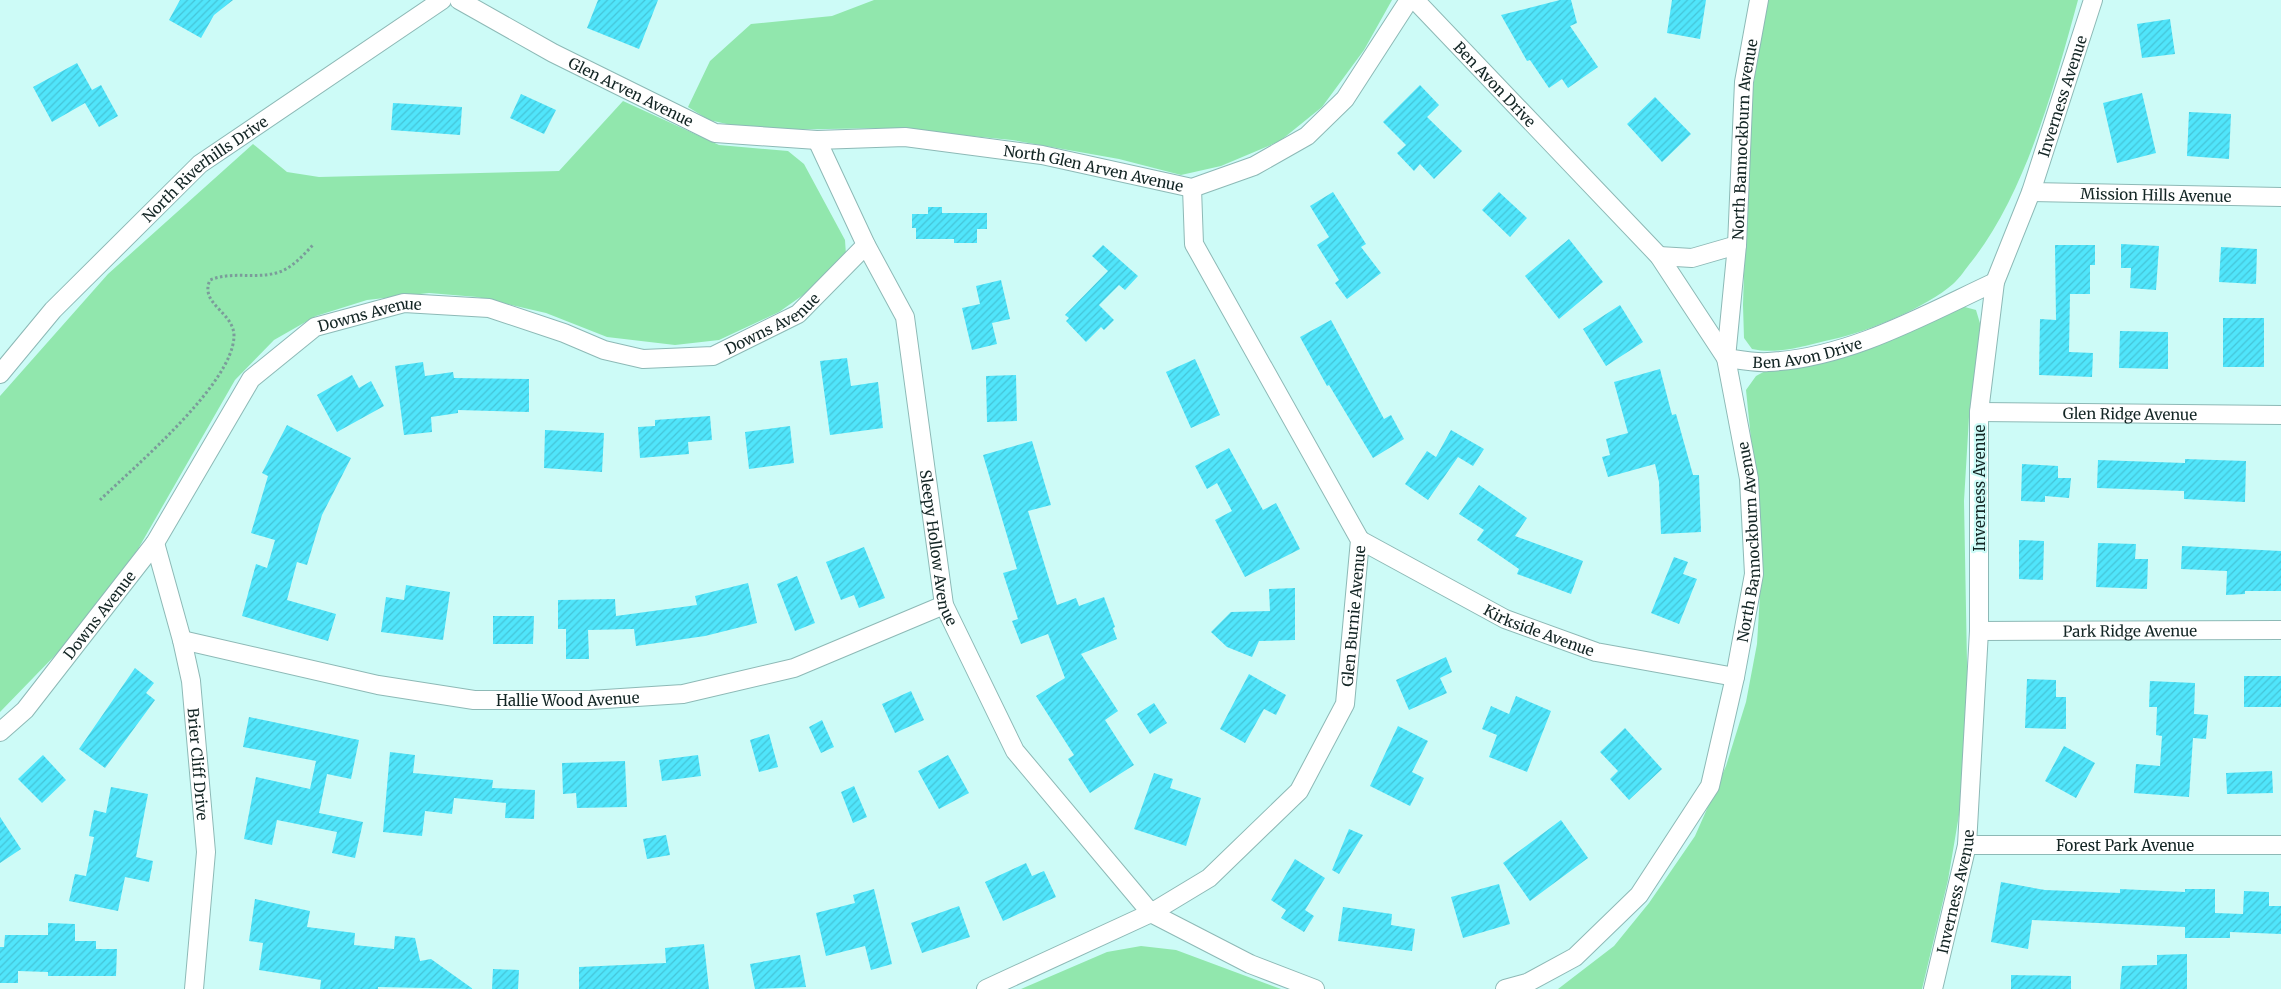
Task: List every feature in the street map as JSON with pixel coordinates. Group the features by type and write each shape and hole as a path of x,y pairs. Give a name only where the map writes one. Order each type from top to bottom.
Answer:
{"street":[{"name":"North Riverhills Drive","path":"0,374 54,310 200,164 442,0"},
{"name":"Glen Arven Avenue","path":"459,0 554,54 714,134 817,140"},
{"name":"North Glen Arven Avenue","path":"817,140 915,138 1042,155 1192,188 1254,166 1307,136 1345,99 1409,0"},
{"name":"Ben Avon Drive","path":"1415,0 1658,256 1726,358 1767,362 1813,356 1872,338 1995,282"},
{"name":"North Bannockburn Avenue","path":"1505,989 1527,983 1575,957 1639,895 1710,786 1735,677 1754,574 1749,479 1726,358 1737,245 1744,82 1759,0"},
{"name":"Inverness Avenue","path":"1933,989 1967,845 1979,631 1979,412 1995,282 2031,192 2092,0"},
{"name":"Sleepy Hollow Avenue","path":"817,140 866,245 905,317 944,605 1015,751 1151,913"},
{"name":"Glen Burnie Avenue","path":"1151,913 1208,878 1299,792 1345,704 1360,540 1194,244 1192,188"},
{"name":"Mission Hills Avenue","path":"2031,192 2281,197"},
{"name":"Downs Avenue","path":"0,732 25,710 155,544 251,379 315,327 404,303 489,308 564,333 604,350 643,359 713,356 798,314 866,245"},
{"path":"1658,256 1692,258 1737,245"},
{"name":"Glen Ridge Avenue","path":"1979,412 2281,415"},
{"name":"Kirkside Avenue","path":"1360,540 1505,619 1596,652 1735,677"},
{"name":"Brier Cliff Drive","path":"155,544 182,640 191,681 206,852 194,989"},
{"name":"Hallie Wood Avenue","path":"182,640 378,685 474,700 590,700 683,694 794,668 944,605"},
{"name":"Park Ridge Avenue","path":"1979,631 2281,630"},
{"name":"Forest Park Avenue","path":"1967,845 2281,845"},
{"path":"986,989 1151,913 1250,964 1315,989"}],"path":[{"path":"100,500 191,411 215,381 230,355 234,335 233,330 231,324 209,298 206,288 210,280 221,276 278,273 294,264 314,244"}],"green space":[{"path":"874,0 1392,0 1364,50 1322,107 1280,141 1221,166 1181,175 1119,159 1012,140 887,128 767,130 740,127 709,120 688,107 710,61 751,24 832,16"},
{"path":"1768,0 2078,0 2049,101 2023,170 2008,203 1991,233 1958,279 1942,293 1913,310 1863,331 1783,350 1762,351 1752,349 1744,338 1743,305 1749,121 1756,66"},
{"path":"623,101 719,145 788,151 804,164 845,240 846,255 813,288 779,312 719,340 675,345 607,337 546,313 477,297 429,293 367,300 316,316 274,340 235,380 138,549 67,643 0,712 0,396 108,274 253,144 287,172 319,177 559,171"},
{"path":"1961,306 1976,310 1982,330 1969,417 1964,501 1968,716 1960,809 1948,880 1922,989 1558,989 1614,946 1649,903 1695,836 1726,766 1746,702 1757,644 1761,578 1759,518 1746,390 1756,376 1769,369"},
{"path":"1141,946 1176,950 1281,989 1021,989 1107,952"}],"building":[{"path":"180,0 233,0 214,15 201,38 169,20"},
{"path":"598,0 658,0 639,49 587,28"},
{"path":"1560,0 1571,0 1577,23 1570,26 1598,67 1568,88 1562,79 1549,88 1530,60 1527,61 1501,15"},
{"path":"1672,0 1706,0 1700,39 1667,33"},
{"path":"2170,19 2175,54 2142,58 2137,24"},
{"path":"77,63 92,90 101,85 118,116 99,127 85,103 52,122 33,87"},
{"path":"1420,85 1439,105 1427,117 1462,151 1434,179 1420,164 1414,171 1397,153 1406,145 1383,122"},
{"path":"2142,93 2156,153 2117,163 2103,103"},
{"path":"521,94 556,110 544,134 510,118"},
{"path":"1655,97 1691,134 1662,162 1627,124"},
{"path":"393,103 462,107 460,135 391,130"},
{"path":"2189,112 2231,114 2229,159 2187,156"},
{"path":"1333,192 1366,244 1361,247 1381,273 1347,299 1335,283 1339,280 1317,245 1329,237 1310,206"},
{"path":"1499,192 1527,218 1510,237 1482,210"},
{"path":"928,207 942,207 942,213 987,213 987,229 977,229 977,243 954,243 954,239 916,239 916,228 912,228 912,214 928,214"},
{"path":"1569,239 1603,282 1559,319 1525,276"},
{"path":"2121,244 2159,246 2156,290 2130,288 2131,268 2121,268"},
{"path":"1103,245 1138,276 1125,290 1119,285 1099,305 1114,320 1104,330 1101,327 1086,342 1066,321 1069,318 1065,315 1108,271 1092,256"},
{"path":"2055,245 2095,245 2095,265 2090,265 2090,294 2070,294 2069,352 2093,353 2092,377 2039,375 2040,319 2056,320"},
{"path":"2221,247 2257,249 2256,284 2219,282"},
{"path":"1001,280 1010,319 992,323 997,344 972,350 962,308 980,304 976,286"},
{"path":"1620,305 1643,342 1606,366 1583,329"},
{"path":"2223,318 2264,318 2264,367 2223,367"},
{"path":"1331,320 1384,419 1391,415 1404,439 1373,458 1329,385 1327,386 1300,337"},
{"path":"2120,331 2168,332 2168,369 2119,368"},
{"path":"847,358 851,386 878,382 883,428 830,435 820,361"},
{"path":"1195,359 1220,415 1191,428 1166,372"},
{"path":"423,362 425,376 453,372 454,378 529,379 529,412 458,410 458,413 431,417 432,432 404,435 395,366"},
{"path":"1660,369 1672,415 1676,414 1693,475 1699,475 1701,532 1661,534 1659,482 1655,464 1608,477 1602,457 1610,455 1606,439 1628,433 1614,382"},
{"path":"352,375 359,388 371,381 384,406 337,432 317,395"},
{"path":"1016,375 1017,421 987,422 986,376"},
{"path":"710,416 712,440 688,442 689,454 640,458 638,427 655,426 655,420"},
{"path":"287,425 351,458 322,515 307,565 297,562 287,600 336,614 328,641 242,616 256,564 267,568 275,540 251,533 268,476 262,473"},
{"path":"790,426 794,463 749,469 745,432"},
{"path":"545,430 604,433 602,472 544,468"},
{"path":"1451,430 1484,449 1473,466 1458,457 1428,500 1405,484 1427,451 1436,457"},
{"path":"1032,441 1051,505 1028,511 1057,605 1076,598 1079,606 1104,597 1115,627 1113,628 1117,639 1081,654 1118,711 1105,720 1134,765 1090,793 1068,759 1074,755 1036,696 1065,678 1048,634 1021,644 1012,621 1018,619 1003,573 1017,569 983,455"},
{"path":"1229,448 1263,510 1276,503 1300,549 1245,577 1215,520 1232,511 1217,483 1207,489 1195,466"},
{"path":"2185,459 2246,461 2245,502 2184,499 2184,491 2097,488 2098,460 2185,463"},
{"path":"2022,464 2058,466 2058,478 2071,478 2069,498 2045,496 2045,502 2021,501"},
{"path":"1479,485 1527,518 1515,536 1583,561 1571,594 1517,574 1519,569 1477,540 1484,530 1459,514"},
{"path":"2019,540 2044,541 2043,580 2019,579"},
{"path":"2098,543 2136,544 2135,559 2148,559 2147,589 2096,587"},
{"path":"2182,546 2281,551 2281,591 2245,591 2245,594 2226,595 2227,571 2181,569"},
{"path":"864,547 885,598 859,608 854,595 841,600 826,562"},
{"path":"1674,557 1688,562 1683,574 1697,579 1679,624 1651,613"},
{"path":"797,576 815,623 795,631 777,584"},
{"path":"748,583 757,623 705,636 636,646 634,629 588,630 589,659 566,659 566,629 558,629 558,600 615,599 616,616 697,605 695,596"},
{"path":"406,585 450,592 443,640 381,632 386,597 404,600"},
{"path":"1295,588 1295,640 1259,641 1252,657 1227,647 1211,632 1231,612 1270,611 1269,589"},
{"path":"493,616 534,616 533,644 493,644"},
{"path":"1446,657 1452,672 1440,678 1447,693 1409,710 1396,680"},
{"path":"135,668 154,683 146,693 155,700 105,768 79,749"},
{"path":"1249,674 1286,695 1276,715 1264,709 1245,743 1220,729"},
{"path":"2244,676 2281,676 2281,707 2244,707"},
{"path":"2027,679 2056,680 2056,697 2066,697 2066,729 2025,728"},
{"path":"2150,681 2195,683 2194,714 2208,715 2206,739 2193,738 2189,797 2134,793 2136,764 2160,766 2162,736 2156,735 2157,707 2149,707"},
{"path":"911,691 924,720 895,733 882,704"},
{"path":"1516,696 1551,711 1527,772 1489,757 1497,735 1482,729 1491,706 1509,714"},
{"path":"1154,703 1167,723 1150,734 1137,714"},
{"path":"249,717 359,740 351,779 327,774 319,813 363,822 355,858 332,853 337,832 277,820 272,845 244,839 256,777 310,789 316,761 243,747"},
{"path":"822,720 834,747 821,753 809,727"},
{"path":"1398,726 1428,741 1412,772 1424,778 1410,806 1370,786"},
{"path":"1625,728 1662,769 1629,800 1610,779 1618,771 1600,752"},
{"path":"769,734 778,767 759,772 750,740"},
{"path":"2064,746 2095,763 2076,798 2045,781"},
{"path":"390,752 415,755 413,773 493,780 492,788 535,790 534,819 505,818 506,803 454,798 452,814 425,811 422,836 383,832"},
{"path":"43,755 66,780 42,803 18,779"},
{"path":"698,755 701,776 662,781 659,760"},
{"path":"948,755 969,793 939,809 918,771"},
{"path":"625,761 627,807 577,808 576,793 563,794 562,763"},
{"path":"2272,771 2273,793 2227,794 2226,773"},
{"path":"1154,773 1173,779 1170,788 1201,798 1186,846 1134,829"},
{"path":"854,786 867,817 853,823 841,792"},
{"path":"111,787 148,794 136,857 153,861 149,882 125,877 118,911 69,901 75,874 86,876 94,837 89,836 94,810 106,813"},
{"path":"0,817 21,849 0,863"},
{"path":"1561,820 1588,858 1530,901 1503,863"},
{"path":"1349,829 1363,835 1339,874 1332,870"},
{"path":"666,835 670,855 647,859 643,839"},
{"path":"1295,859 1325,878 1305,910 1314,916 1304,932 1281,918 1286,910 1271,900"},
{"path":"1026,863 1032,876 1044,871 1056,897 1003,921 985,882"},
{"path":"2001,882 2045,890 2120,893 2120,889 2185,892 2185,889 2215,889 2215,913 2243,914 2244,891 2269,892 2269,906 2281,906 2281,934 2230,932 2230,938 2185,938 2185,927 2032,920 2028,949 1991,942"},
{"path":"1499,884 1510,924 1463,938 1451,897"},
{"path":"874,889 892,964 871,970 865,946 826,956 816,913 855,903 853,895"},
{"path":"255,899 310,911 307,927 355,933 354,945 394,949 395,936 415,938 420,961 431,959 473,989 378,987 378,989 320,989 321,980 259,970 263,943 249,941"},
{"path":"959,906 970,937 922,953 911,923"},
{"path":"1343,907 1392,914 1391,925 1415,929 1412,951 1338,941"},
{"path":"48,923 75,924 75,941 96,941 96,949 117,949 116,976 48,976 48,972 18,971 18,983 0,983 0,947 4,947 5,935 48,935"},
{"path":"704,944 709,989 579,989 579,967 666,963 665,948"},
{"path":"2187,954 2187,989 2120,989 2122,966 2157,965 2157,955"},
{"path":"800,955 806,987 755,989 750,964"},
{"path":"493,969 519,970 518,989 492,989"},
{"path":"2011,975 2071,976 2071,989 2011,989"}]}
